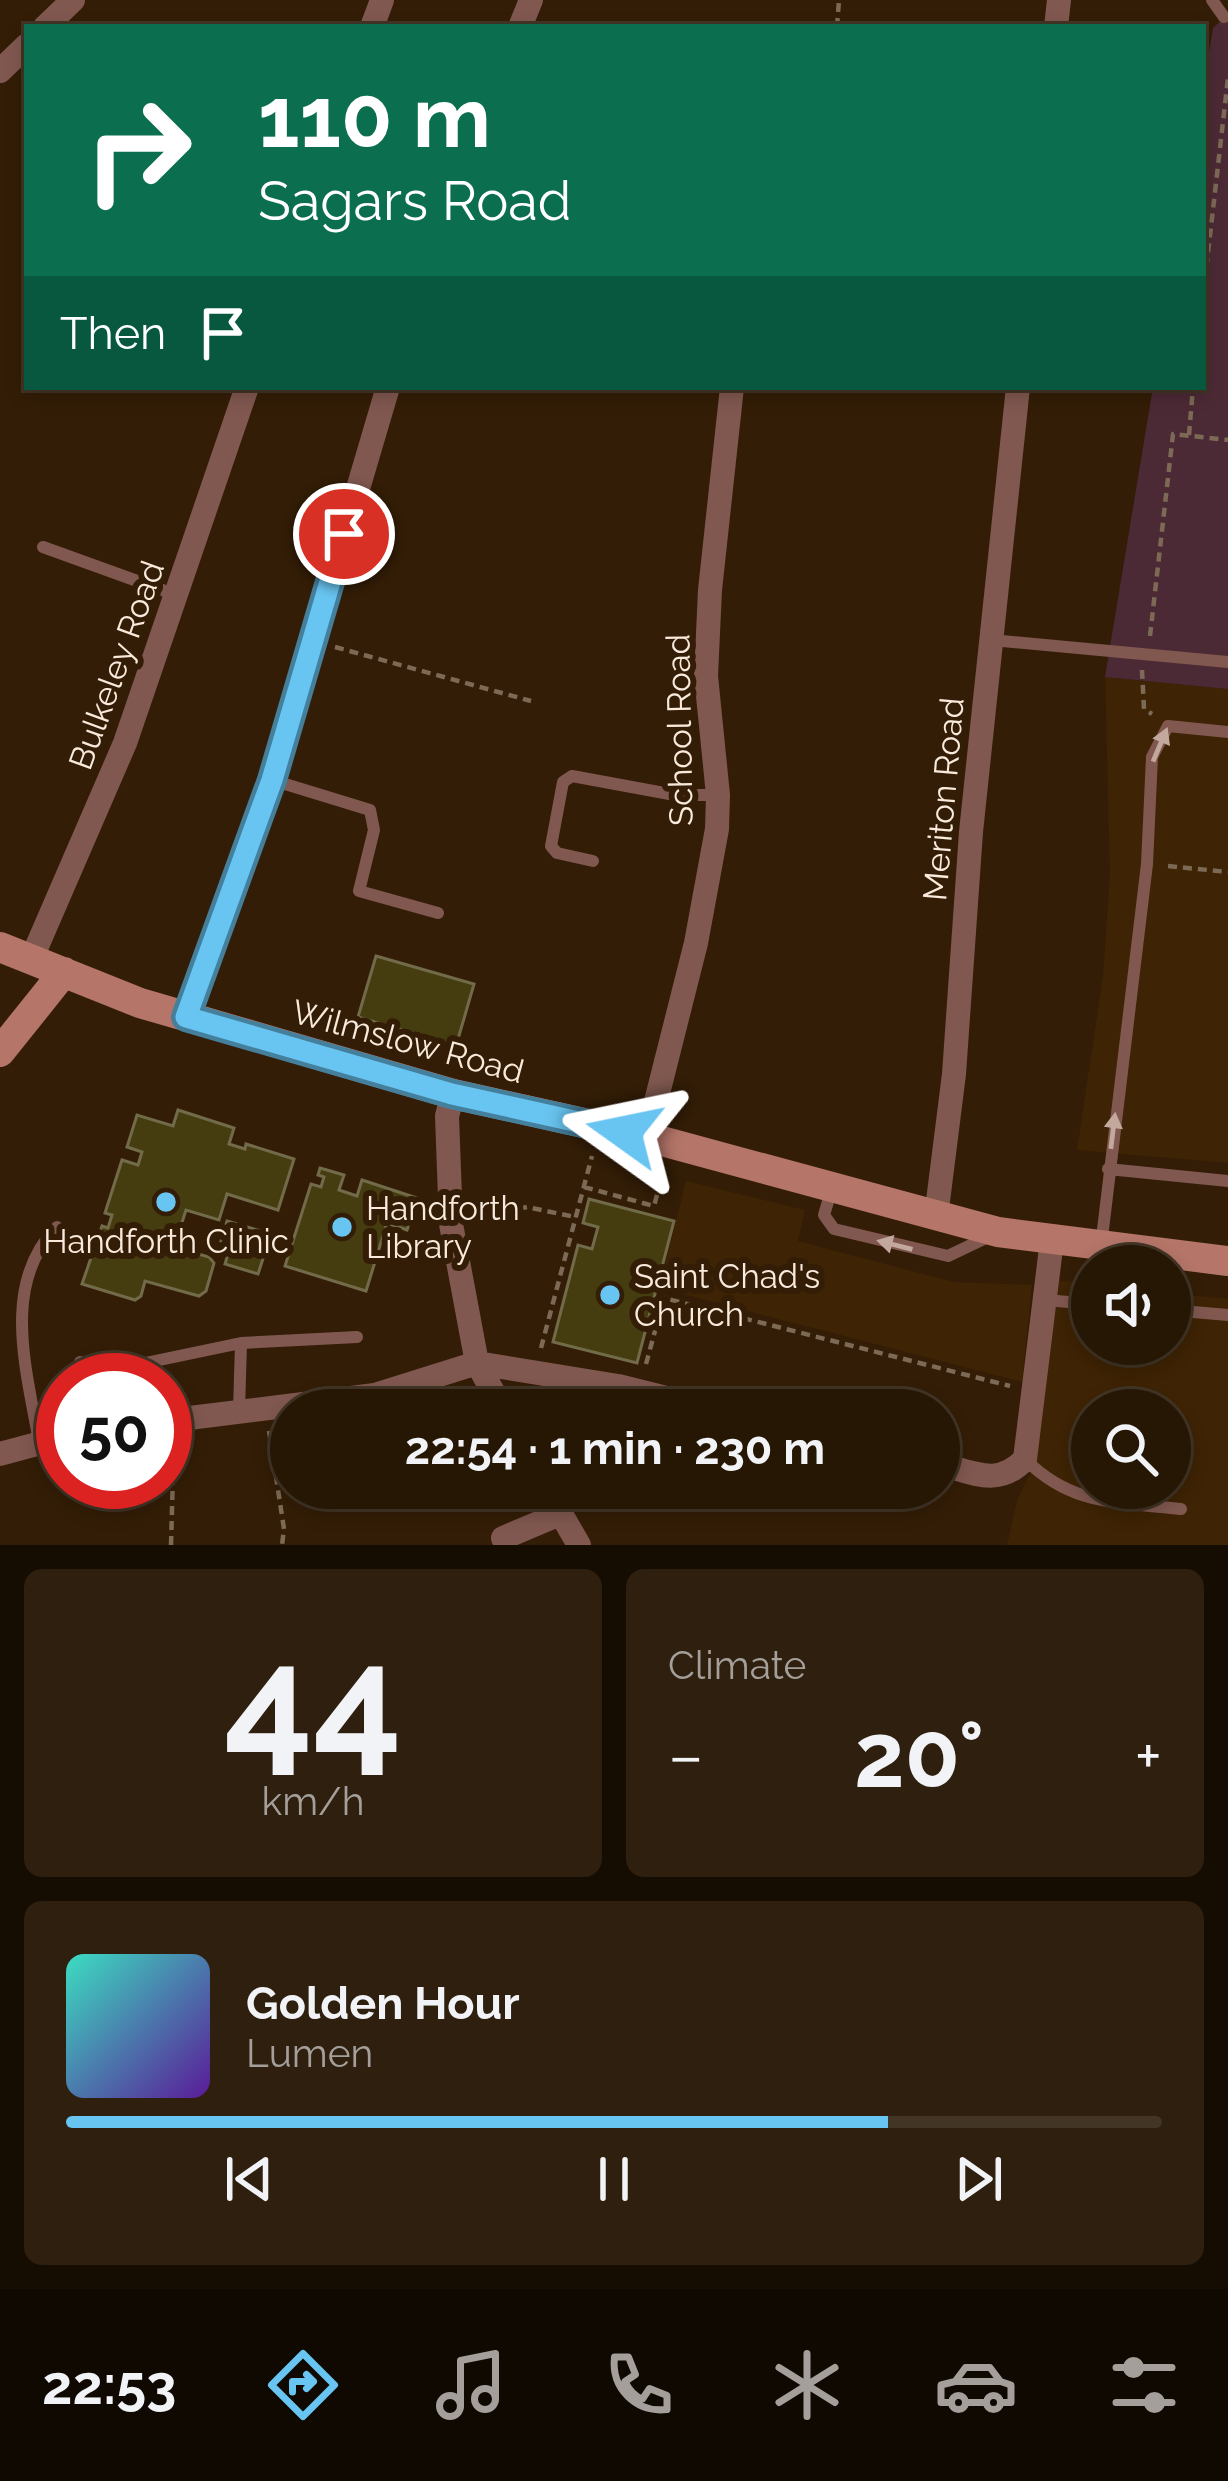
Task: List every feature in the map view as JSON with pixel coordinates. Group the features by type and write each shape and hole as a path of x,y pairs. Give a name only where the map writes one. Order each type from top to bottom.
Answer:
{"main road":[{"name":"Wilmslow Road","path":"0,947 186,1017 452,1094 659,1141 998,1232 1087,1245"},
{"path":"0,1052 64,972"},
{"name":"Wilmslow Road","path":"1191,1257 1228,1261"}],"street":[{"path":"48,24 73,0"},
{"path":"0,71 24,48"},
{"name":"Bulkeley Road","path":"31,960 117,764 247,390"},
{"path":"186,1017 272,780 387,390"},
{"name":"School Road","path":"659,1141 712,869 718,795 706,676 710,590 732,390"},
{"name":"Meriton Road","path":"936,1217 954,1074 971,832 1018,390"},
{"path":"452,1094 447,1116 452,1224 477,1363 491,1389"},
{"path":"960,1469 998,1478 1013,1472 1025,1459 1052,1240"},
{"path":"192,1417 375,1395 477,1363 628,1389"},
{"path":"0,1454 36,1444"},
{"path":"557,1509 579,1545"},
{"path":"503,1538 560,1514"}],"lane":[{"path":"1212,0 1224,17"},
{"path":"43,548 177,595"},
{"path":"992,640 1228,662"},
{"path":"1101,1245 1147,864 1152,757 1168,725 1228,732"},
{"path":"592,861 557,853 551,846 563,782 572,776 675,795 718,795"},
{"path":"272,780 370,810 374,830 359,891 438,913"},
{"path":"1108,1169 1228,1181"},
{"path":"832,1187 824,1215 834,1229 948,1256 998,1232"},
{"path":"36,1383 19,1319 35,1256 57,1226"},
{"path":"1044,1300 1071,1302"},
{"path":"1191,1312 1228,1316"},
{"path":"192,1354 241,1342 357,1337"},
{"path":"239,1411 241,1342"},
{"path":"1025,1459 1048,1482 1071,1493"}],"path":[{"path":"1206,271 1228,78"},
{"path":"1190,436 1193,390"},
{"path":"1168,725 1144,709 1141,680 1148,655 1173,434 1228,440"},
{"path":"313,640 531,701"},
{"path":"1147,864 1228,872"},
{"path":"535,1372 600,1127"},
{"path":"584,1187 654,1205 659,1141"},
{"path":"452,1224 513,1208 576,1218"},
{"path":"640,1389 664,1298 1033,1392"},
{"path":"265,1408 284,1529 282,1545"},
{"path":"171,1509 171,1545"}],"shaded area":[{"path":"1228,14 1228,689 1105,677 1153,390 1206,390 1206,70 1213,28"},
{"path":"1105,677 1228,689 1228,1163 1077,1150 1103,976 1110,873"},
{"path":"686,1181 805,1210 798,1241 954,1282 1032,1285 1022,1382 659,1288"},
{"path":"1056,1280 1071,1282 1071,1365 1191,1365 1191,1295 1228,1299 1228,1545 1007,1545 1017,1500 1034,1466"}],"building":[{"path":"376,956 474,984 456,1046 358,1017"},
{"name":"Handforth Clinic","path":"178,1110 234,1128 229,1144 245,1149 246,1144 294,1159 278,1210 227,1194 219,1220 186,1210 174,1247 209,1257 214,1263 206,1291 199,1296 145,1281 135,1300 82,1284 102,1226 108,1228 112,1215 105,1213 122,1160 138,1165 142,1152 127,1147 137,1115 173,1126"},
{"name":"Handforth Library","path":"320,1168 344,1175 339,1190 357,1196 362,1180 417,1198 407,1230 387,1223 366,1291 285,1266 311,1184 321,1187"},
{"name":"Saint Chad's Church","path":"589,1199 674,1221 637,1363 553,1342 578,1245 592,1249 598,1227 583,1223"},
{"path":"227,1221 271,1234 258,1274 225,1264 231,1244 221,1241"}],"place":[{"name":"Handforth Clinic","path":"166,1202"},
{"name":"Handforth Library","path":"342,1227"},
{"name":"Saint Chad's Church","path":"610,1295"}],"route":[{"path":"344,534 272,780 186,1017 452,1094 624,1132"}]}
